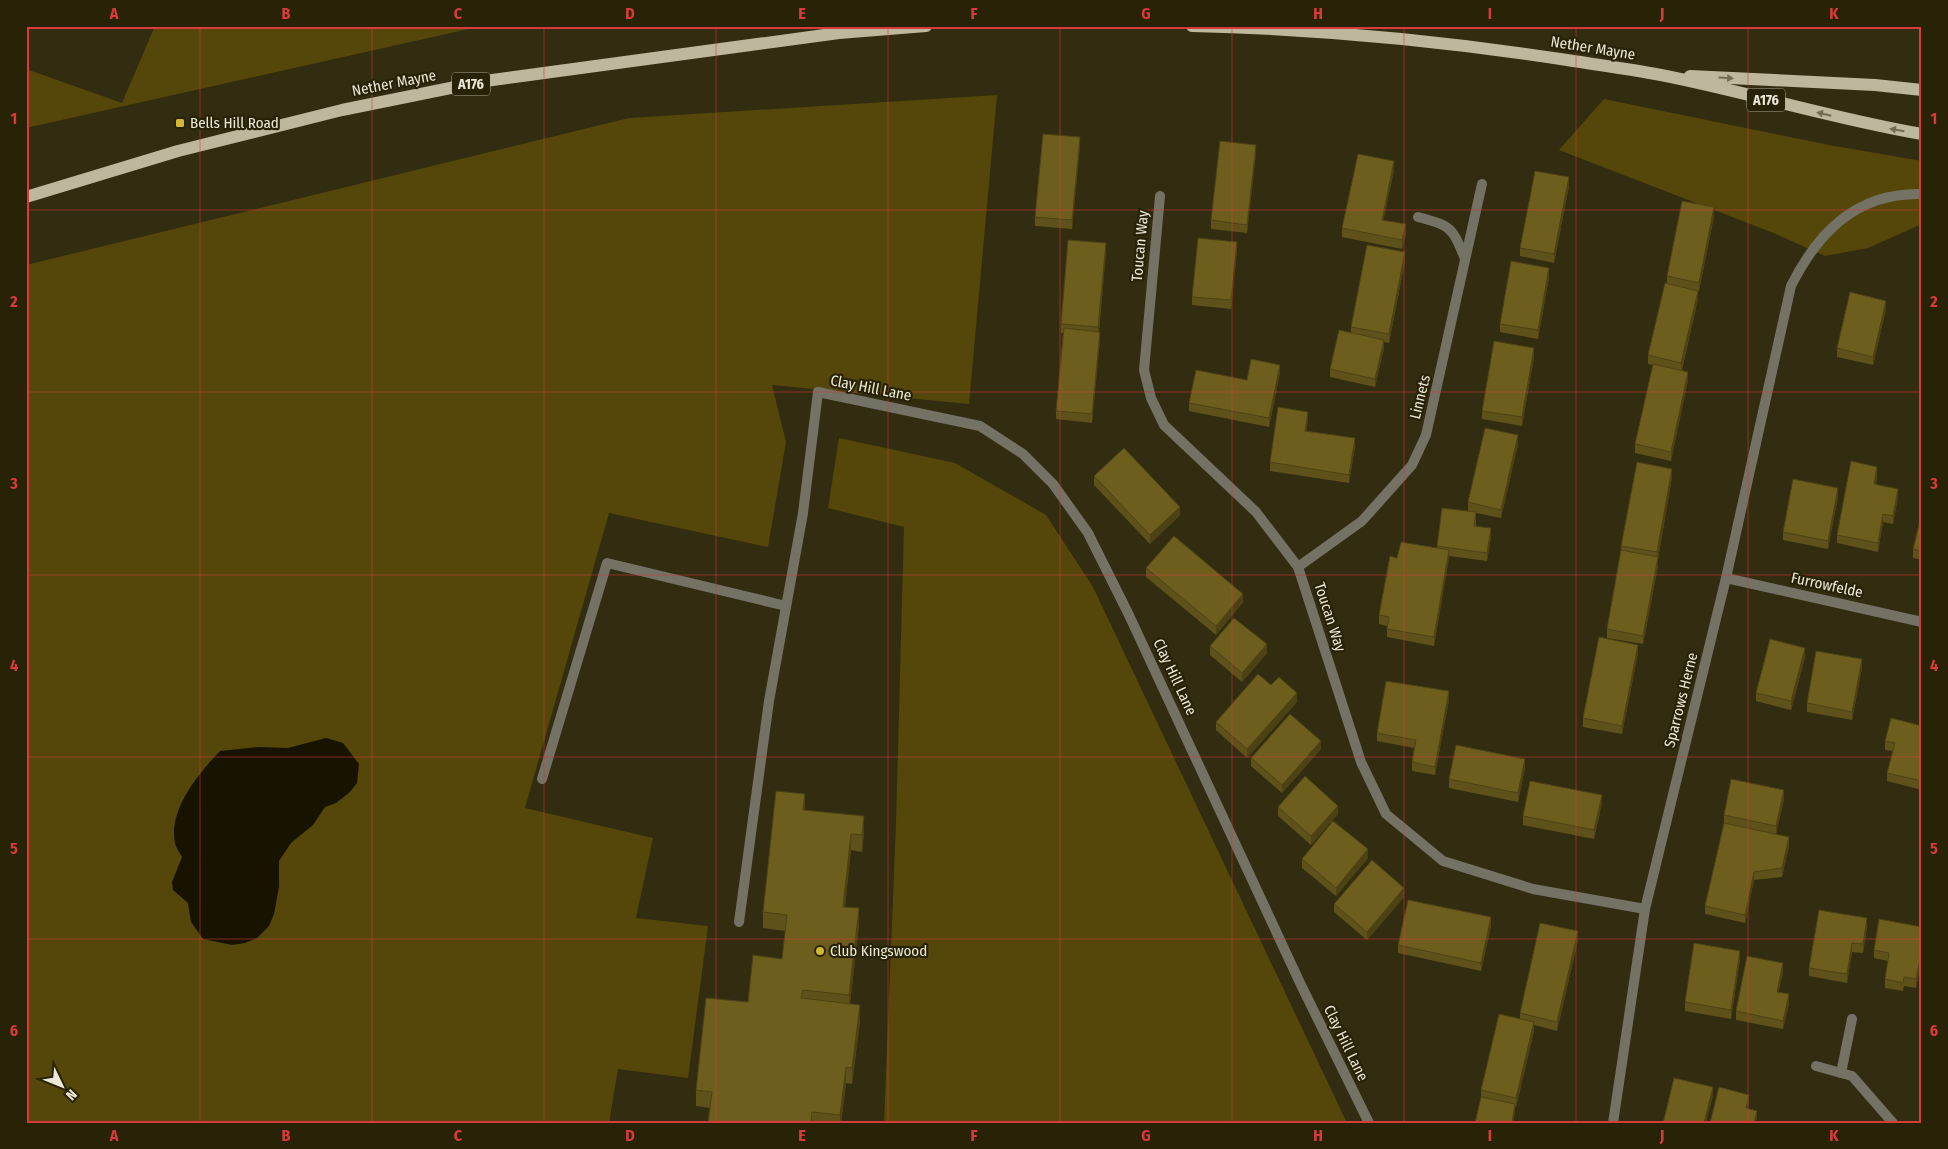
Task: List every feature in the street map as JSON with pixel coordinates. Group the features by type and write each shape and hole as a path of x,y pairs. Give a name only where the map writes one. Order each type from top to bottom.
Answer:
{"main road":[{"name":"Nether Mayne","path":"26,196 178,151 333,112 485,81 839,33 926,26"},
{"name":"Nether Mayne","path":"1192,26 1257,28 1429,40 1660,75 1872,125 1922,134"},
{"name":"Nether Mayne","path":"1660,75 1875,85 1922,90"}],"street":[{"name":"Linnets","path":"1298,567 1362,521 1412,465 1426,435 1438,390 1482,184"},
{"name":"Sparrows Herne","path":"1613,1123 1645,909 1726,578 1791,286 1806,257 1823,234 1847,214 1877,200 1905,194 1922,194"},
{"name":"Toucan Way","path":"1160,196 1144,370 1152,398 1164,425 1256,512 1298,567 1361,762 1386,814 1443,861 1533,888 1645,909"},
{"path":"1418,217 1446,225 1454,232 1465,259"},
{"name":"Clay Hill Lane","path":"786,606 803,513 818,392 980,426 1023,454 1053,484 1088,533 1124,604 1301,985 1369,1123"},
{"path":"542,779 607,563 786,606 770,701 739,922"},
{"name":"Furrowfelde","path":"1726,578 1922,622"},
{"path":"1841,1073 1852,1019"},
{"path":"1816,1066 1852,1076 1893,1123"}],"shaded area":[{"path":"155,26 482,26 26,128 26,69 122,103"},
{"path":"997,95 969,404 772,385 786,442 768,547 609,513 525,808 653,838 636,918 708,926 688,1078 618,1069 609,1123 26,1123 26,265 629,118"},
{"path":"1604,99 1829,145 1922,161 1922,224 1868,248 1825,256 1771,232 1559,150"},
{"path":"839,438 955,463 1046,515 1093,587 1347,1123 884,1123 896,823 904,527 828,508"},
{"path":"326,738 343,743 359,764 357,783 350,792 336,803 325,807 313,825 291,843 279,861 279,887 274,914 269,926 257,938 245,943 232,945 203,939 191,922 188,903 173,890 172,882 182,857 175,843 174,830 176,818 187,793 203,770 220,751 258,747 288,748"}],"building":[{"path":"1043,134 1080,137 1072,220 1035,217"},
{"path":"1220,141 1256,145 1247,225 1211,220"},
{"path":"1358,154 1394,161 1382,220 1406,224 1402,240 1342,228"},
{"path":"1535,171 1569,177 1554,254 1520,248"},
{"path":"1682,201 1714,207 1699,283 1667,276"},
{"path":"1198,238 1237,242 1231,300 1192,297"},
{"path":"1068,240 1106,243 1098,327 1061,324"},
{"path":"1367,245 1405,252 1389,334 1351,327"},
{"path":"1511,261 1549,268 1538,330 1500,324"},
{"path":"1665,283 1698,291 1681,363 1648,355"},
{"path":"1850,292 1886,301 1873,357 1837,348"},
{"path":"1064,328 1100,332 1092,414 1056,411"},
{"path":"1339,330 1384,340 1375,379 1330,369"},
{"path":"1494,341 1534,348 1522,417 1482,411"},
{"path":"1251,359 1280,365 1269,418 1189,403 1196,370 1247,380"},
{"path":"1653,364 1688,372 1671,452 1635,444"},
{"path":"1278,407 1308,412 1305,431 1355,438 1349,475 1270,462"},
{"path":"1485,428 1518,435 1501,510 1468,502"},
{"path":"1124,448 1180,507 1150,535 1094,476"},
{"path":"1851,461 1877,467 1874,484 1898,489 1893,516 1883,514 1878,543 1837,535"},
{"path":"1637,462 1672,469 1657,552 1621,546"},
{"path":"1793,479 1838,488 1828,541 1783,532"},
{"path":"1442,508 1476,512 1474,526 1491,528 1487,553 1437,546"},
{"path":"1922,512 1922,551 1913,549"},
{"path":"1174,536 1243,594 1216,626 1146,568"},
{"path":"1401,542 1449,550 1434,637 1387,629 1389,617 1379,615 1390,556 1397,558"},
{"path":"1621,550 1658,557 1643,636 1607,629"},
{"path":"1234,618 1267,644 1242,673 1210,646"},
{"path":"1599,637 1638,645 1622,726 1583,718"},
{"path":"1770,639 1805,648 1791,701 1756,693"},
{"path":"1816,651 1862,659 1852,712 1807,703"},
{"path":"1258,674 1271,685 1279,677 1297,693 1247,749 1216,722"},
{"path":"1386,681 1449,691 1435,767 1412,762 1416,740 1377,733"},
{"path":"1290,714 1321,741 1282,785 1251,758"},
{"path":"1891,718 1922,726 1922,781 1887,773 1895,743 1885,741"},
{"path":"1456,745 1525,759 1518,793 1449,779"},
{"path":"1305,776 1338,806 1311,836 1278,807"},
{"path":"1731,779 1784,790 1776,826 1724,815"},
{"path":"1530,781 1602,795 1594,830 1523,816"},
{"name":"Club Kingswood","path":"776,791 805,794 803,810 864,816 862,835 851,834 843,907 859,908 849,995 803,990 801,998 860,1005 852,1068 846,1067 840,1115 812,1112 811,1123 708,1123 712,1092 696,1090 706,998 748,1002 753,955 782,959 787,915 763,912"},
{"path":"1333,821 1368,849 1336,888 1302,859"},
{"path":"1724,823 1789,837 1782,868 1754,872 1745,915 1705,906"},
{"path":"1372,860 1404,888 1367,932 1334,904"},
{"path":"1408,900 1491,917 1481,963 1398,945"},
{"path":"1819,910 1867,918 1863,944 1852,943 1847,974 1809,968"},
{"path":"1879,919 1922,927 1922,954 1916,979 1904,977 1903,983 1885,979 1889,953 1874,950"},
{"path":"1540,923 1578,931 1557,1022 1520,1013"},
{"path":"1694,943 1740,951 1731,1010 1685,1002"},
{"path":"1747,956 1783,963 1777,992 1789,994 1783,1021 1736,1011"},
{"path":"1499,1014 1534,1022 1516,1098 1481,1090"},
{"path":"1674,1078 1713,1087 1704,1123 1663,1123"},
{"path":"1719,1087 1749,1095 1746,1108 1757,1111 1754,1123 1710,1123"},
{"path":"1481,1097 1515,1104 1512,1123 1475,1123"}],"place":[{"name":"Bells Hill Road","path":"180,123"},
{"name":"Club Kingswood","path":"820,951"}]}
